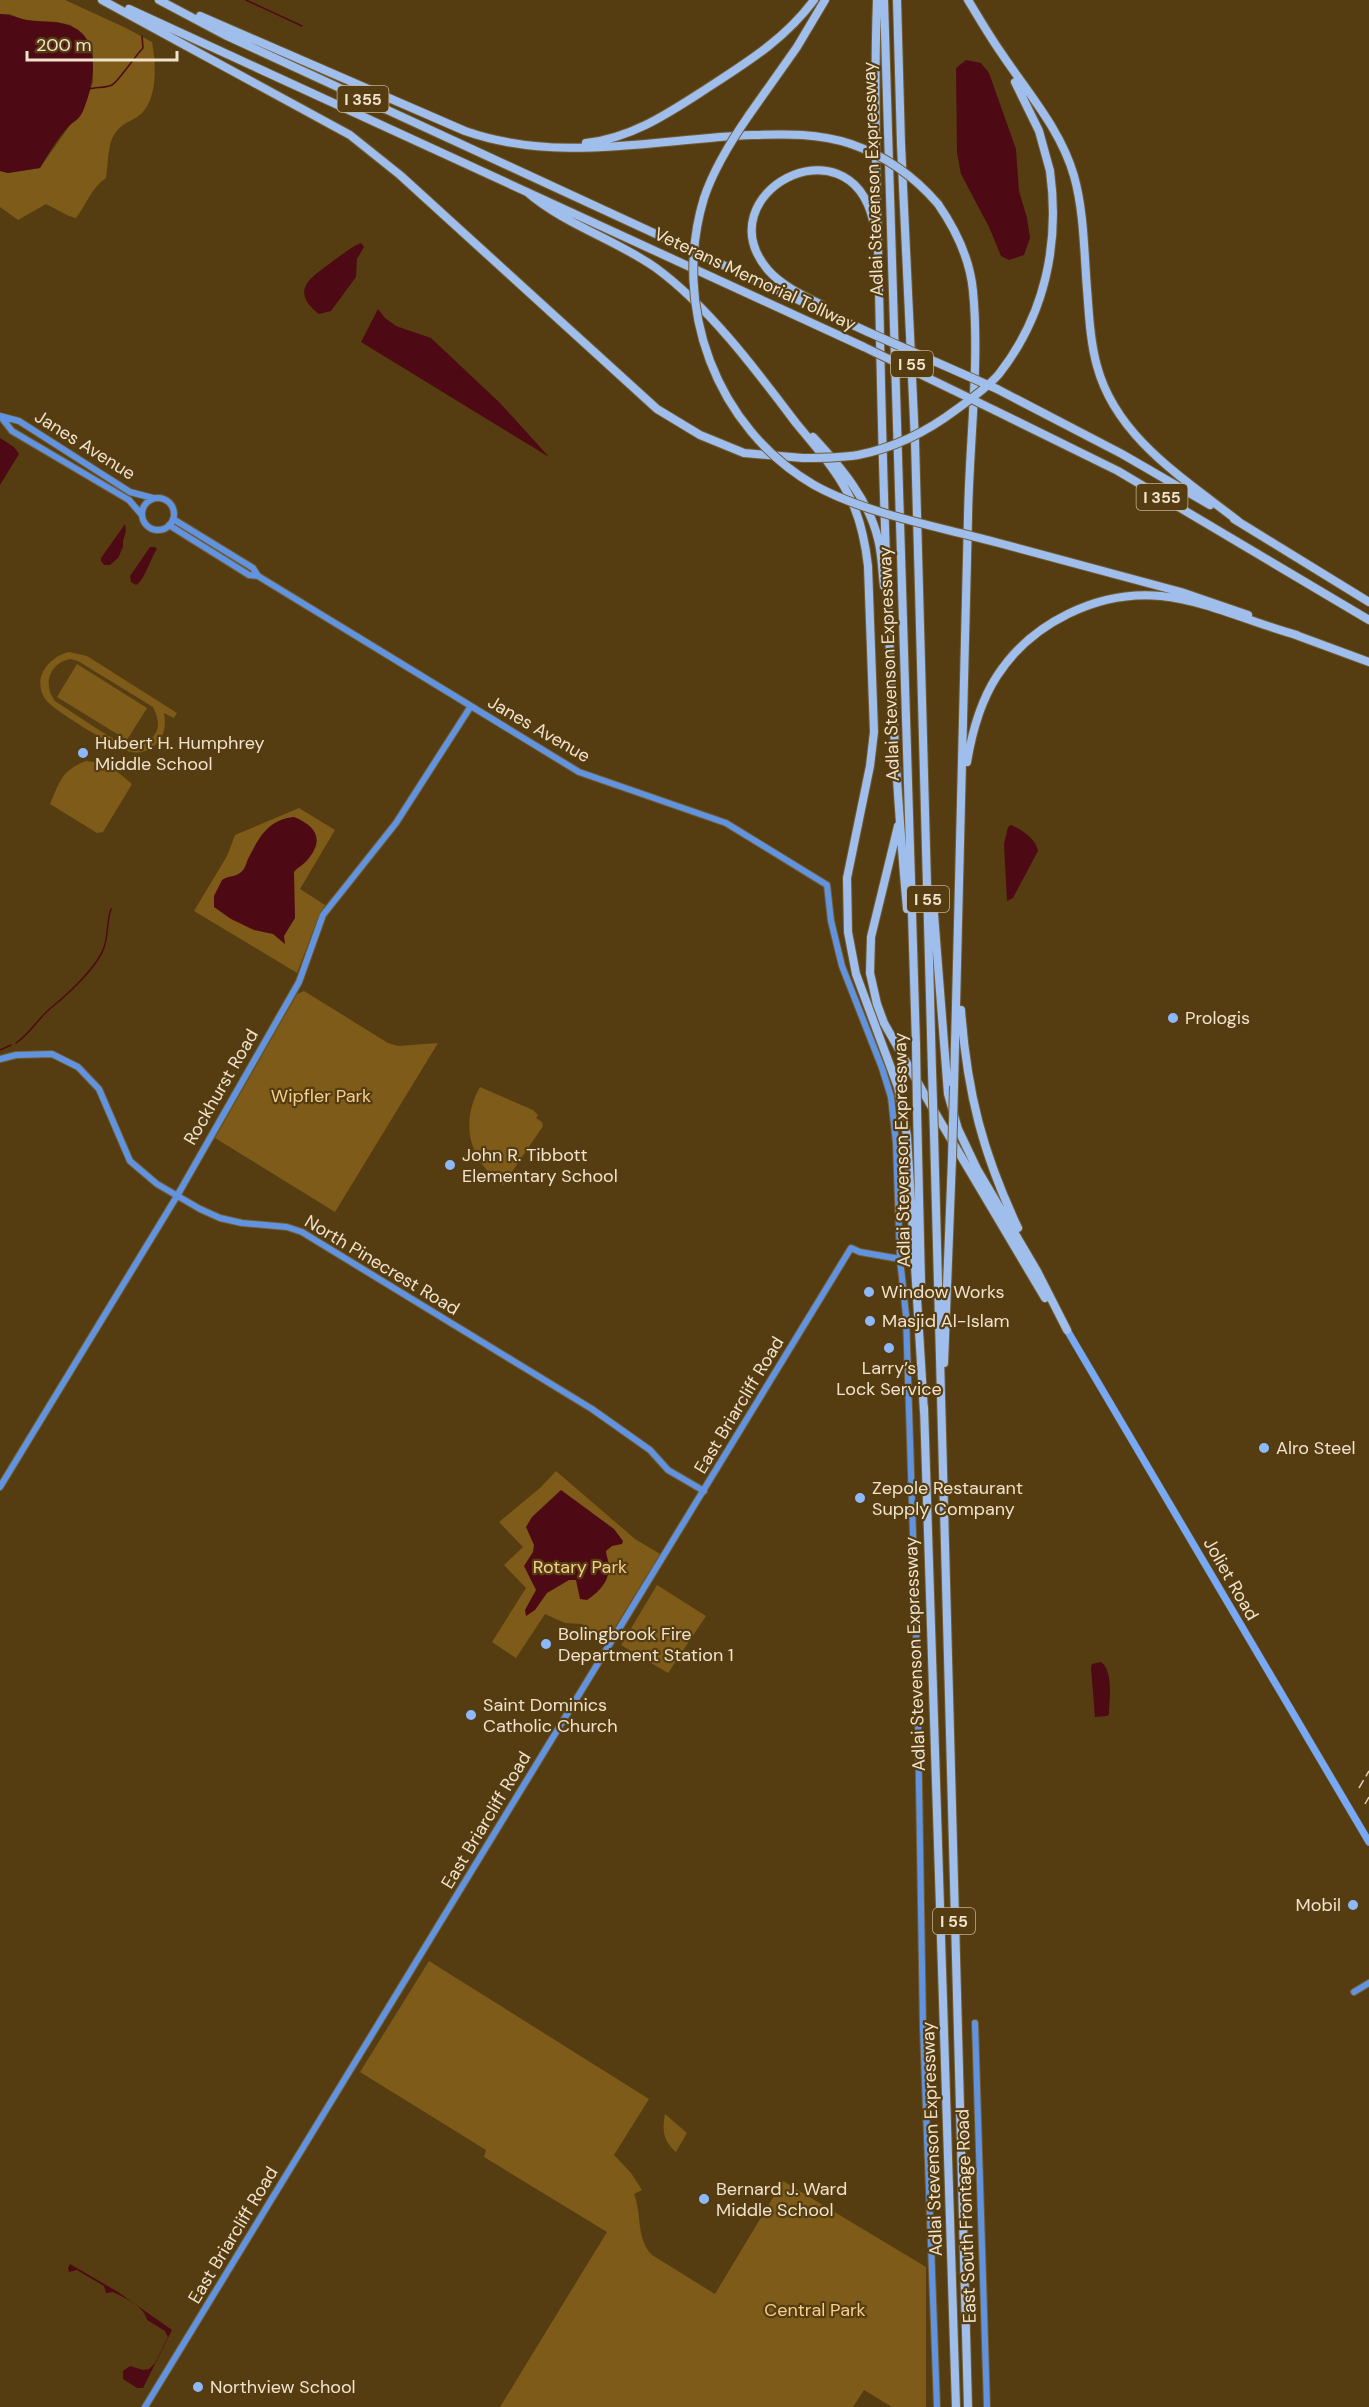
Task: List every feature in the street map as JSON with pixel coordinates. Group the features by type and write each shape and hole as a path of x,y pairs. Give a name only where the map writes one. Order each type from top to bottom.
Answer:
{"highway":[{"path":"102,0 350,135 400,175 635,390 667,415 700,435 744,453 803,458 860,454 909,439 944,419 998,376 1033,316 1045,285 1052,252 1054,222 1050,171 1039,131 1000,52"},
{"name":"Veterans Memorial Tollway","path":"110,0 864,347 1118,471 1369,620"},
{"name":"Veterans Memorial Tollway","path":"159,0 225,35 864,330 997,389 1122,454 1238,521 1369,602"},
{"path":"547,148 603,141 655,121 769,48 789,30 814,0"},
{"path":"825,0 797,47 729,144 712,177 701,208 694,249 693,285 696,315 706,353 724,392 755,435 786,465 832,495 861,505 1181,592 1260,619 1297,636"},
{"path":"877,0 875,170 890,627 901,817 914,978"},
{"name":"Adlai Stevenson Expressway","path":"884,0 893,255 895,404 904,610 932,1688 943,1943 956,2407"},
{"name":"Adlai Stevenson Expressway","path":"897,0 901,144 913,384 968,2407"},
{"path":"968,0 1059,139 1074,176 1079,199 1092,346 1105,391 1124,423 1158,459 1238,521"},
{"path":"168,4 236,30 465,130 509,144 580,149 730,136 784,134 820,136 851,144 878,155 914,179 938,204 952,225 968,264 973,290 976,338 969,458 958,957 940,1435"},
{"path":"864,330 847,318 788,286 765,265 755,245 753,226 759,205 769,190 789,175 811,170 835,174 857,188 867,203 873,220 879,298"},
{"path":"527,192 544,207 638,257 683,291 780,401 836,474 857,514 865,543 874,732 870,766 847,878 848,932 856,974 898,1087 906,1126 924,1412"},
{"path":"780,401 848,477 864,502 879,541 890,627"},
{"path":"962,795 975,723 993,682 1016,653 1055,620 1087,606 1132,596 1160,596 1192,602 1369,662"},
{"path":"923,728 938,984 948,1094 966,1148 1067,1330"},
{"path":"901,817 871,938 870,973 877,1004 892,1037 1024,1265 1067,1330"},
{"path":"958,957 966,1065 982,1138 1005,1200 1055,1308"}],"main road":[{"name":"Joliet Road","path":"1067,1330 1369,1842"}],"street":[{"name":"Janes Avenue","path":"0,416 19,421 130,492 170,502 174,513 171,522 164,528 153,529 145,524 141,514 129,500 12,431 0,416"},
{"name":"Janes Avenue","path":"141,514 145,504 153,498"},
{"name":"Janes Avenue","path":"171,522 249,575 258,576 579,772 726,823 819,879 827,887 833,930 846,979 882,1068 891,1097 896,1143 900,1259"},
{"name":"Rockhurst Road","path":"0,1487 177,1196 299,982 324,915 396,824 471,706"},
{"name":"North Pinecrest Road","path":"0,1059 16,1055 52,1054 78,1067 99,1089 130,1161 157,1184 200,1209 226,1219 280,1226 302,1232 592,1409 650,1450 668,1470 704,1491"},
{"name":"East Briarcliff Road","path":"146,2407 851,1248 860,1252 900,1259"},
{"path":"900,1259 906,1315 916,1637 923,2028 933,2337 938,2407"},
{"path":"1354,1992 1369,1983"},
{"name":"East South Frontage Road","path":"975,2023 987,2407"}],"green space":[{"path":"0,0 65,0 152,42 155,70 153,90 147,107 116,132 110,145 106,178 93,191 76,218 46,204 18,220 0,207 0,171 8,173 40,168 70,125 78,119 93,82 93,50 71,25 25,20 9,14 0,14"},
{"path":"69,652 87,656 177,713 174,718 164,713 164,729 157,743 142,752 125,750 87,729 51,705 42,692 41,677 49,664","holes":["71,659 78,661 153,707 158,726 151,739 138,745 125,744 105,734 55,701 49,688 53,669 64,661"]},
{"path":"77,664 147,708 127,740 57,697"},
{"path":"86,761 108,764 132,784 103,832 97,833 50,804 59,783 67,772"},
{"path":"299,808 335,830 300,889 325,905 297,973 194,911 227,856 235,835"},
{"name":"Wipfler Park","path":"304,991 388,1043 398,1046 438,1043 335,1212 215,1138 297,994"},
{"path":"480,1087 533,1110 543,1126 503,1185 483,1165 471,1141 470,1115"},
{"name":"Rotary Park","path":"556,1471 635,1539 660,1554 607,1640 582,1624 565,1623 545,1614 516,1658 492,1642 526,1588 504,1565 523,1547 499,1522 540,1488"},
{"path":"657,1585 706,1616 668,1673 621,1645"},
{"name":"Central Park","path":"429,1961 649,2099 614,2155 631,2173 642,2190 634,2194 641,2234 647,2249 652,2255 715,2294 783,2181 926,2267 926,2407 892,2407 864,2390 853,2407 500,2407 607,2232 484,2157 486,2150 360,2072"},
{"path":"665,2114 687,2133 676,2152 668,2144 665,2135"}],"shaded area":[{"path":"0,14 32,21 68,25 79,31 87,40 93,63 90,90 82,113 61,136 40,168 8,173 0,171"},
{"path":"966,60 981,63 989,73 1016,149 1019,191 1030,238 1024,255 1009,260 1001,256 989,227 961,174 957,153 956,68"},
{"path":"361,243 364,247 357,259 356,277 331,311 319,314 305,298 306,284 325,267"},
{"path":"378,309 396,326 431,338 500,403 549,457 361,342"},
{"path":"0,438 14,447 19,454 0,485"},
{"path":"125,524 123,547 118,558 110,565 104,565 101,558"},
{"path":"150,547 157,549 142,579 136,585 131,582 130,576"},
{"path":"294,817 312,828 317,838 314,851 294,872 295,918 284,936 285,944 273,934 254,930 231,919 214,907 214,896 222,880 244,870 257,842 271,825"},
{"path":"1011,825 1032,839 1038,851 1013,898 1007,901 1004,844 1008,827"},
{"path":"561,1490 614,1529 623,1541 622,1544 612,1546 606,1551 609,1566 608,1577 591,1597 587,1600 580,1599 576,1580 569,1580 547,1593 535,1610 526,1616 525,1610 536,1590 524,1566 533,1552 534,1545 526,1527 532,1517"},
{"path":"1101,1662 1108,1672 1109,1714 1095,1717 1091,1668 1092,1664"},
{"path":"70,2264 118,2292 172,2330 143,2388 137,2388 123,2379 123,2371 130,2366 143,2370 149,2369 155,2363 168,2337 165,2331 147,2320 142,2311 128,2300 113,2292 106,2293 104,2286 77,2270 69,2272"}],"waterway":[{"path":"246,0 302,26"},
{"path":"89,89 107,87 115,83 143,48 142,36"},
{"path":"16,1043 74,987 97,961 105,944 111,909"},
{"path":"0,1050 11,1045"}],"railway":[{"path":"1359,1788 1369,1771"},
{"path":"1365,1804 1369,1797"}],"place":[{"name":"Hubert H. Humphrey Middle School","path":"83,753"},
{"name":"Prologis","path":"1173,1018"},
{"name":"John R. Tibbott Elementary School","path":"450,1165"},
{"name":"Window Works","path":"869,1292"},
{"name":"Masjid Al-Islam","path":"870,1321"},
{"name":"Larry’s Lock Service","path":"889,1348"},
{"name":"Alro Steel","path":"1264,1448"},
{"name":"Zepole Restaurant Supply Company","path":"860,1498"},
{"name":"Bolingbrook Fire Department Station 1","path":"546,1644"},
{"name":"Saint Dominics Catholic Church","path":"471,1715"},
{"name":"Mobil","path":"1353,1905"},
{"name":"Bernard J. Ward Middle School","path":"704,2199"},
{"name":"Northview School","path":"198,2387"}]}
